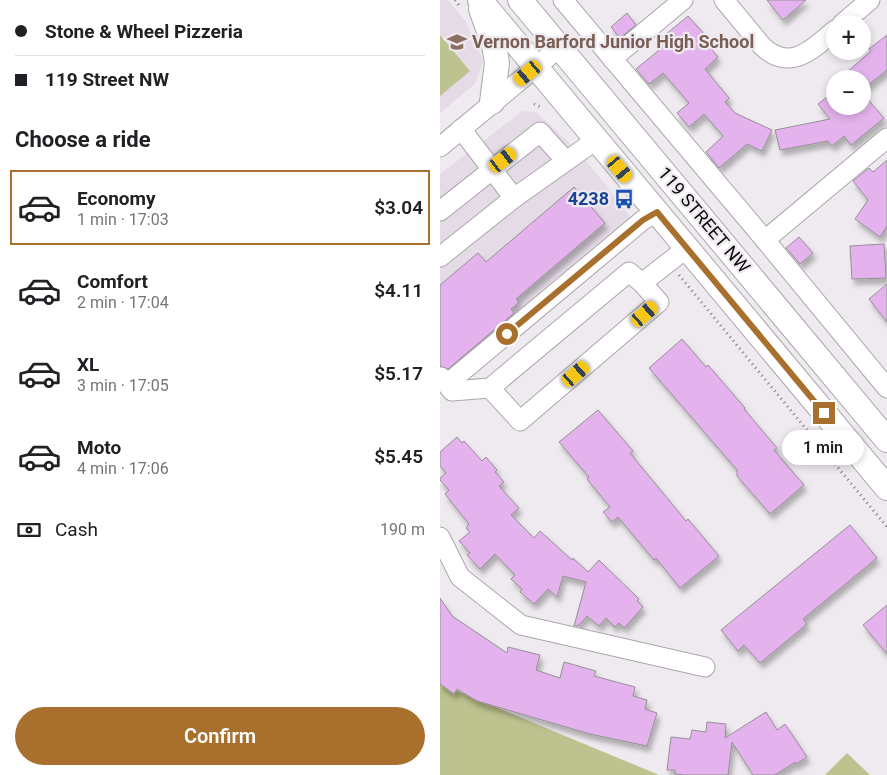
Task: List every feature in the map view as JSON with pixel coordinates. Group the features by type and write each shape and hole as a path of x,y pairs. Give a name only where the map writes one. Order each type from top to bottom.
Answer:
{"main road":[{"name":"119 STREET NW","path":"479,0 887,488"},
{"path":"479,0 494,45 497,63 492,102"},
{"name":"119 STREET NW","path":"520,0 887,440"}],"street":[{"path":"563,0 887,388"},
{"path":"612,59 683,0"},
{"path":"724,0 762,46 767,51 782,58 802,56 826,38"},
{"path":"852,15 870,0"},
{"path":"440,147 560,47"},
{"path":"461,129 514,198"},
{"path":"440,211 540,132 566,162"},
{"path":"765,240 887,138"},
{"path":"440,257 514,198 596,140"},
{"path":"490,388 520,421 659,302 629,272 490,388 452,391 443,380 643,220 657,212"},
{"path":"642,283 687,248"},
{"path":"440,537 460,577 521,625 705,667"}],"path":[{"path":"534,104 547,112"},
{"path":"669,263 887,527"}],"shaded area":[{"name":"Vernon Barford Junior High School","path":"440,0 448,0 466,22 483,61 475,84 440,113"},
{"path":"523,111 536,112 580,153 642,231 440,388 440,174"}],"green space":[{"path":"440,35 470,71 440,96"},
{"path":"440,684 659,775 440,775"},
{"path":"847,753 870,775 825,775"}],"building":[{"path":"767,0 806,0 783,20"},
{"path":"627,13 636,25 620,38 611,27"},
{"path":"688,16 705,35 702,38 718,57 705,69 729,98 725,102 735,113 772,130 762,151 747,144 719,168 706,152 723,136 704,114 689,127 677,113 689,103 663,73 649,84 636,69 664,46 659,40"},
{"path":"887,35 887,70 871,83 871,70 849,70 861,60 871,60 871,47"},
{"path":"826,98 826,114 818,104"},
{"path":"871,103 884,118 851,145 844,136 832,146 828,141 780,150 775,130 830,119 827,115 871,115"},
{"path":"887,160 887,226 880,237 855,219 868,200 853,181 869,168 873,172"},
{"path":"574,187 605,223 516,299 519,302 511,309 514,313 448,369 440,366 440,285 478,253 486,262"},
{"path":"799,237 813,253 800,264 786,248"},
{"path":"884,244 886,278 852,279 850,246"},
{"path":"887,284 887,322 869,299"},
{"path":"682,339 706,367 708,365 745,408 777,448 774,450 804,485 770,514 737,476 737,470 649,368"},
{"path":"598,410 633,451 630,453 686,521 688,519 719,556 680,588 656,558 654,560 618,517 612,522 603,512 610,507 587,479 589,477 559,442"},
{"path":"457,437 462,443 464,441 482,461 486,457 497,470 495,472 504,482 499,486 519,508 511,515 534,538 540,531 588,572 599,560 639,599 637,601 643,607 624,628 619,623 615,627 606,618 599,626 587,616 578,626 574,626 586,582 563,576 557,597 548,589 534,604 520,592 522,589 511,579 515,575 495,554 480,569 467,555 470,553 459,541 470,532 466,528 469,524 445,494 449,490 440,480 446,473 440,466 440,452"},
{"path":"850,525 877,558 803,619 807,624 760,663 744,645 738,651 721,630"},
{"path":"440,598 452,616 507,653 508,647 540,655 536,670 560,678 564,662 596,671 594,676 635,687 633,696 647,700 645,709 657,713 647,746 590,734 477,701 457,689 454,694 440,684"},
{"path":"887,605 887,654 863,625"},
{"path":"766,712 777,730 785,724 807,757 796,764 795,762 775,775 753,775 732,742 728,775 684,775 675,774 675,770 667,770 671,737 690,739 692,730 706,732 707,722 726,724 725,738"}],"place":[{"name":"Vernon Barford Junior High School","path":"457,42"},
{"name":"4238","path":"624,199"}],"route":[{"path":"507,334 643,220 657,212 824,413"}]}
